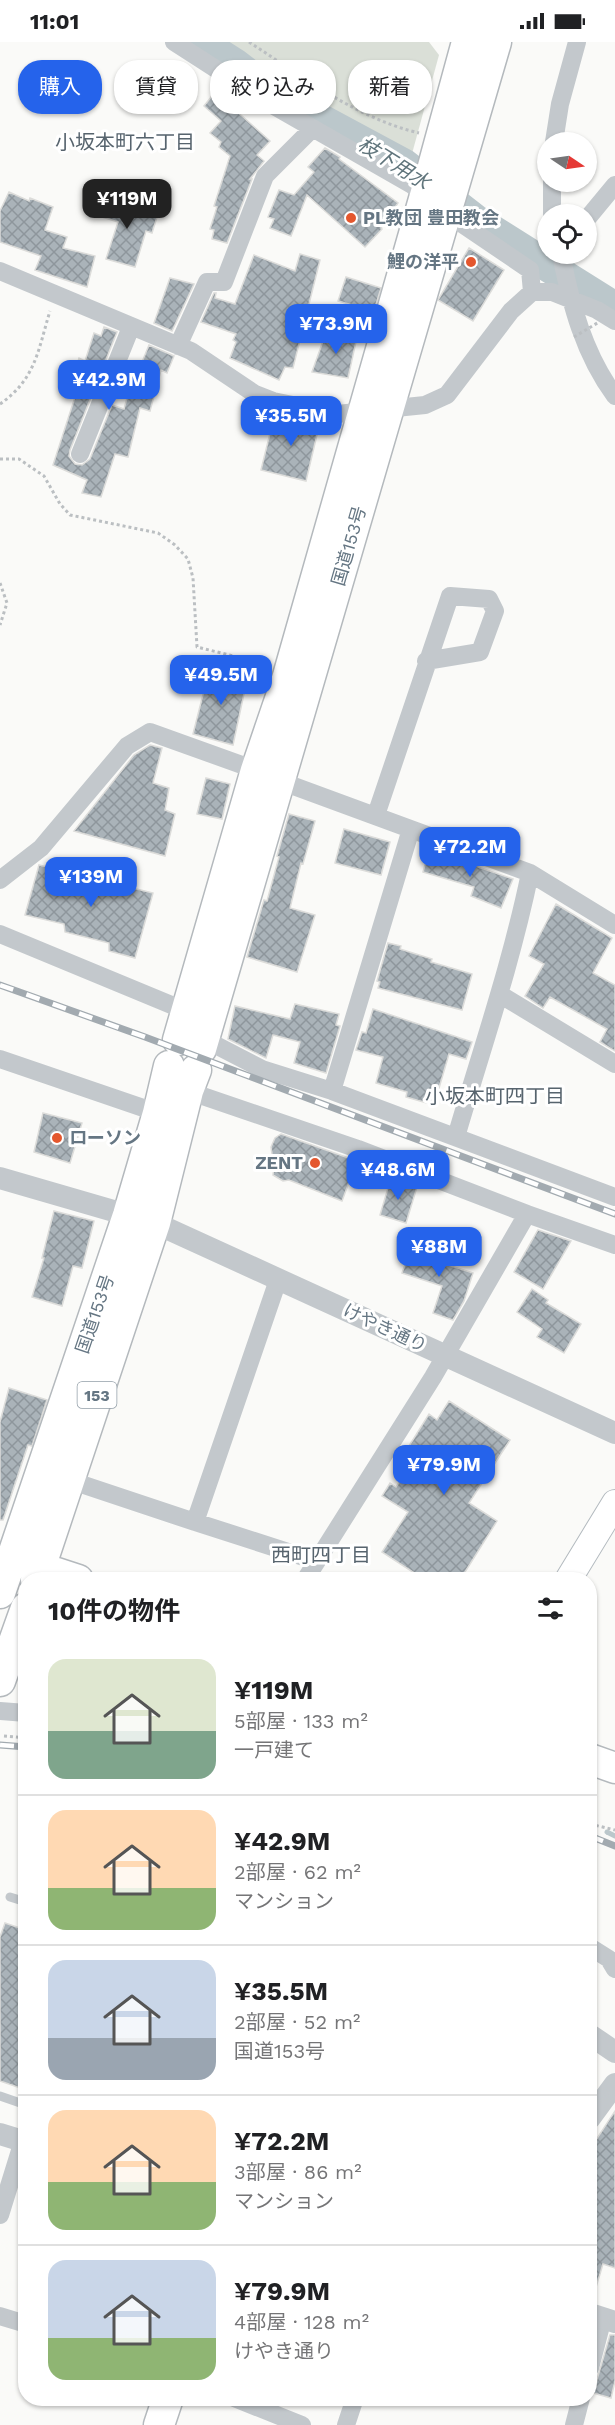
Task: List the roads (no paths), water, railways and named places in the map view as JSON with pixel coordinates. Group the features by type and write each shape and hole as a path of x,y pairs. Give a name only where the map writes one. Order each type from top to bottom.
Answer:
{"highway":[{"name":"国道153号","path":"439,193 467,42"},
{"name":"国道153号","path":"39,1572 69,1480 142,1219 190,1059 268,775 288,675 375,410 439,193 496,42"},
{"name":"国道153号","path":"0,1593 6,1556 142,1219 159,1113 190,1059 186,1011 268,775"},
{"path":"6,1556 34,1572"},
{"path":"0,1681 18,1630"},
{"path":"597,1762 615,1768"},
{"path":"159,2425 165,2406"}],"main road":[{"path":"573,1572 615,1503"}],"street":[{"path":"174,42 267,102 412,184 439,193 530,270 532,292"},
{"path":"556,132 560,104 577,42"},
{"path":"178,346 207,282 224,282 265,176 313,128"},
{"path":"597,207 615,185"},
{"path":"564,264 585,344 601,377 615,396"},
{"path":"0,271 191,351 255,394 273,401 337,414 425,405 447,395 511,311 532,292 552,292 597,310 607,321"},
{"path":"80,454 130,327"},
{"path":"376,815 426,661"},
{"path":"0,880 41,848 128,746 150,732 530,873 615,925"},
{"path":"333,1091 411,829"},
{"path":"456,1137 501,995 530,873"},
{"path":"0,934 186,1011"},
{"path":"501,995 615,1065"},
{"path":"0,1059 159,1113"},
{"path":"190,1059 262,1069 333,1091 615,1197"},
{"path":"190,1059 358,1149 526,1214 615,1245"},
{"name":"けやき通り","path":"0,1178 142,1219 615,1433"},
{"path":"310,1572 433,1377 526,1214"},
{"path":"195,1522 278,1280"},
{"path":"69,1480 316,1561"},
{"path":"0,1711 18,1712"},
{"path":"597,1951 609,1959 615,1969"},
{"path":"597,2040 615,2052"},
{"path":"597,2108 615,2084"},
{"path":"0,2134 18,2140"},
{"path":"0,2215 18,2160"},
{"path":"0,2316 18,2322"},
{"path":"597,2341 603,2318"},
{"path":"254,2406 302,2425"},
{"path":"346,2425 353,2406"},
{"path":"574,2425 579,2406"}],"lane":[{"path":"10,1897 18,1900"},
{"path":"0,2096 18,2102"}],"waterway":[{"name":"枝下用水","path":"200,42 236,65 273,94 403,164 475,220 615,308"},
{"path":"607,1832 615,1836"}],"railway":[{"path":"0,985 145,1037 615,1214"},
{"path":"0,1745 18,1746"},
{"path":"597,1839 615,1846"}],"place":[{"name":"PL教団 豊田教会","path":"351,218"},
{"name":"鯉の洋平","path":"471,262"},
{"name":"ローソン","path":"57,1138"},
{"name":"ZENT","path":"315,1163"}],"district":[{"name":"小坂本町六丁目","path":"125,142"},
{"name":"小坂本町四丁目","path":"495,1096"},
{"name":"西町四丁目","path":"321,1555"}]}
